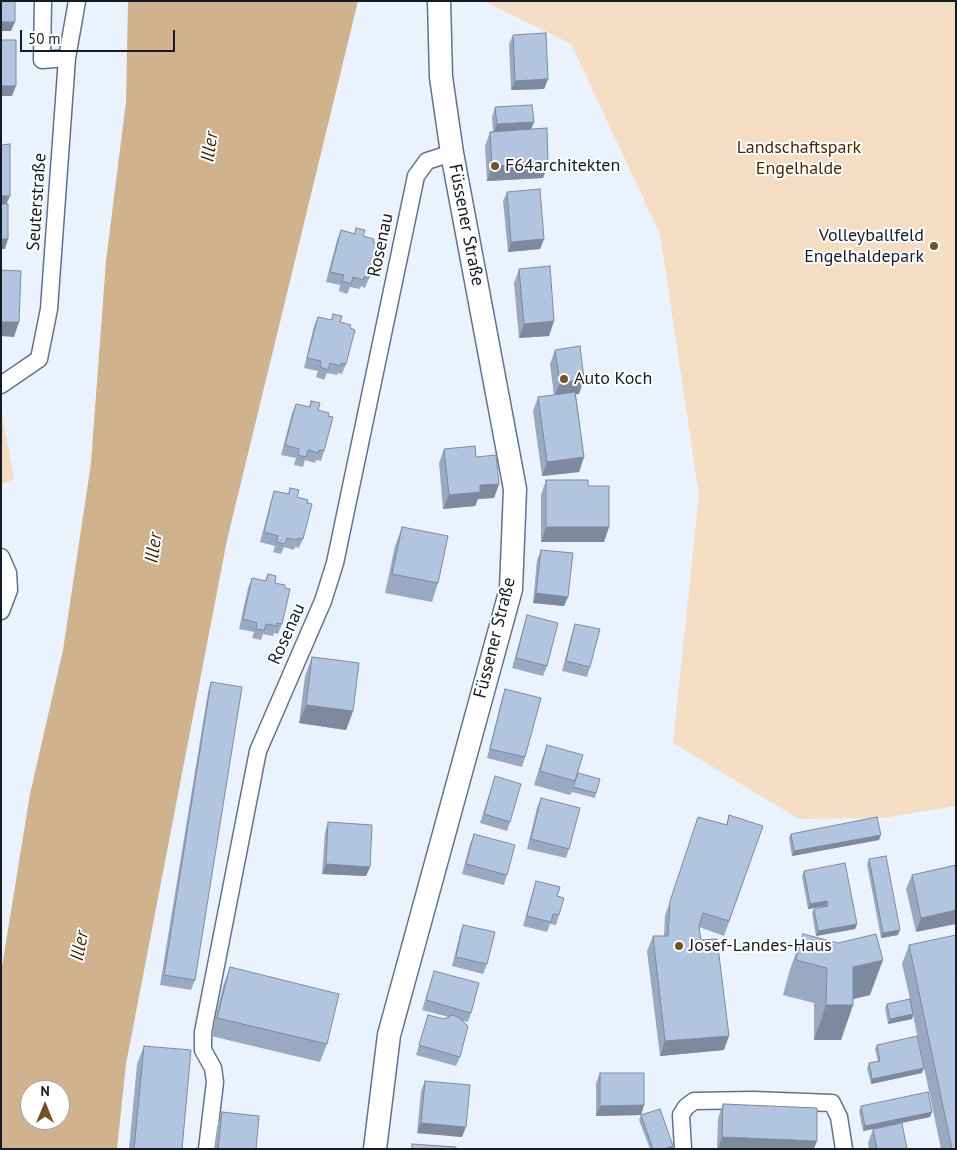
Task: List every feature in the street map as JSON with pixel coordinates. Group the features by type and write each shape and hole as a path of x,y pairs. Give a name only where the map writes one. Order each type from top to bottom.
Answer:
{"street":[{"path":"43,1 42,60 67,58"},
{"name":"Seuterstraße","path":"1,385 39,359 49,309 67,58 77,1"},
{"name":"Füssener Straße","path":"375,1149 389,1035 511,589 515,489 452,153 441,77 439,1"},
{"name":"Rosenau","path":"207,1149 215,1082 213,1068 202,1050 203,1032 258,751 323,601 335,563 416,176 427,161 452,153"},
{"path":"1,557 8,573 9,590 3,608"},
{"path":"683,1149 681,1114 694,1101 754,1100 832,1104 839,1117 844,1149"}],"green space":[{"name":"Landschaftspark Engelhalde","path":"484,1 956,1 956,806 883,818 799,819 673,743 699,495 660,234 571,44"},
{"path":"1,408 14,479 1,485"}],"water":[{"name":"Iller","path":"128,1 358,1 227,540 126,1064 117,1149 1,1149 1,973 30,794 63,650 91,463 106,261 126,102"}],"building":[{"path":"1,1 15,1 15,22 1,22"},
{"path":"546,33 548,79 515,81 513,35"},
{"path":"1,40 16,40 16,86 1,86"},
{"path":"532,105 534,122 497,124 495,107"},
{"path":"547,128 548,164 492,166 490,132"},
{"path":"10,144 10,196 1,196 1,145"},
{"path":"540,189 544,239 511,242 507,192"},
{"path":"1,204 8,204 8,239 1,239"},
{"path":"356,228 365,230 363,236 374,239 373,242 378,244 369,278 364,277 363,280 353,277 351,284 342,281 344,275 330,272 341,230 355,234"},
{"path":"550,266 554,321 524,324 519,269"},
{"path":"1,270 21,271 19,322 1,322"},
{"path":"333,314 342,316 340,322 351,325 350,328 355,330 346,364 341,363 341,366 330,363 328,370 320,367 321,361 307,358 318,317 332,320"},
{"path":"580,346 584,379 560,383 555,350"},
{"path":"575,392 584,457 547,462 538,397"},
{"path":"311,401 320,403 318,410 329,413 328,416 333,417 324,451 319,450 318,453 308,450 306,457 298,455 299,449 285,445 296,404 310,407"},
{"path":"475,446 476,457 496,455 499,484 480,485 480,492 449,495 444,449"},
{"path":"546,480 588,480 588,486 609,486 609,527 546,527"},
{"path":"290,488 299,490 297,497 308,500 307,503 312,504 303,539 287,538 285,544 276,542 278,536 264,532 274,491 289,494"},
{"path":"402,527 448,536 438,583 392,574"},
{"path":"541,550 573,553 568,597 536,593"},
{"path":"268,574 276,576 275,583 285,585 285,588 290,589 282,624 277,623 277,626 266,624 264,630 256,629 257,623 243,619 252,578 266,581"},
{"path":"527,615 558,623 547,666 516,658"},
{"path":"575,624 600,629 590,667 566,661"},
{"path":"312,657 359,663 353,711 306,705"},
{"path":"211,682 242,687 195,980 164,975"},
{"path":"505,689 541,698 525,757 490,749"},
{"path":"547,745 583,755 575,781 540,771"},
{"path":"578,773 600,779 596,793 573,787"},
{"path":"495,776 521,784 510,822 484,814"},
{"path":"541,798 580,808 569,849 531,839"},
{"name":"Josef-Landes-Haus","path":"729,815 763,826 729,921 703,913 699,927 701,940 717,939 729,1036 665,1041 653,936 668,936 670,901 698,817 727,825"},
{"path":"877,817 881,835 794,851 791,834"},
{"path":"328,822 372,825 370,867 326,864"},
{"path":"474,834 515,845 507,875 466,864"},
{"path":"886,856 900,930 883,933 869,859"},
{"path":"845,863 857,924 818,931 814,909 828,906 827,901 810,904 804,871"},
{"path":"956,865 956,910 921,918 912,875"},
{"path":"536,881 560,887 557,896 564,898 559,915 553,914 551,922 527,916"},
{"path":"463,925 495,932 487,964 456,957"},
{"path":"803,934 838,943 876,934 883,960 853,967 853,1005 826,1005 827,968 796,960"},
{"path":"956,935 956,1149 952,1149 909,945"},
{"path":"230,967 339,994 327,1044 217,1018"},
{"path":"434,971 479,983 471,1013 426,1000"},
{"path":"910,999 913,1014 890,1019 887,1004"},
{"path":"428,1015 444,1019 452,1015 458,1017 468,1026 460,1057 419,1045"},
{"path":"917,1036 924,1068 872,1079 869,1063 880,1061 877,1045"},
{"path":"144,1046 191,1050 182,1149 134,1149"},
{"path":"600,1073 644,1073 644,1105 600,1106"},
{"path":"425,1081 470,1085 466,1127 421,1123"},
{"path":"928,1092 932,1112 865,1126 861,1106"},
{"path":"723,1104 817,1108 817,1141 722,1137"},
{"path":"660,1109 673,1146 664,1149 653,1149 641,1115"},
{"path":"222,1112 259,1116 256,1149 218,1149"},
{"path":"902,1123 907,1149 877,1149 873,1129"},
{"path":"412,1144 456,1147 456,1149 412,1149"}],"place":[{"name":"F64architekten","path":"495,166"},
{"name":"Volleyballfeld Engelhaldepark","path":"934,246"},
{"name":"Auto Koch","path":"564,379"},
{"name":"Josef-Landes-Haus","path":"679,946"}]}
